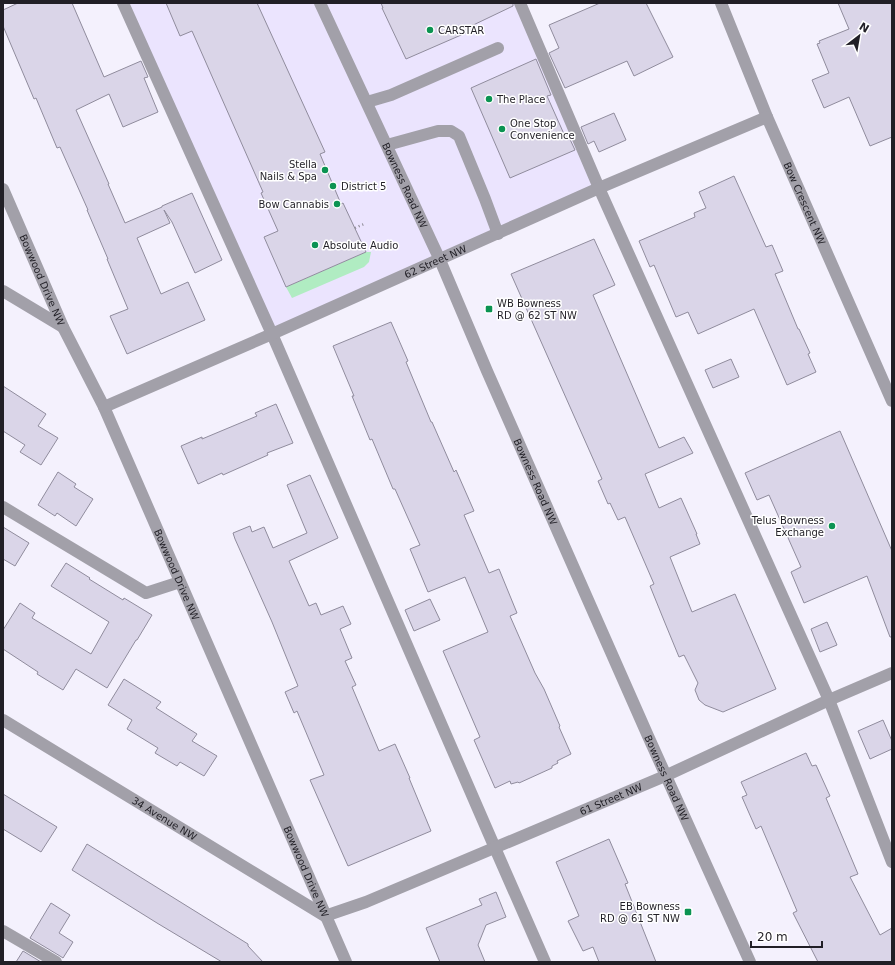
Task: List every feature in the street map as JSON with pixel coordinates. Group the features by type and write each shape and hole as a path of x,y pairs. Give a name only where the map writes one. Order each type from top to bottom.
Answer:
{"street":[{"path":"123,3 272,334 494,848 545,962"},
{"name":"Bowness Road NW","path":"320,3 440,260 665,776 750,962"},
{"path":"520,3 599,188 829,700 892,862"},
{"name":"Bow Crescent NW","path":"721,3 767,116 892,401"},
{"path":"366,102 397,92 498,48"},
{"name":"62 Street NW","path":"104,407 440,260 599,188 767,116"},
{"path":"387,145 438,131 451,131 459,136 498,234"},
{"name":"Bowwood Drive NW","path":"3,189 63,327 104,407 346,962"},
{"path":"3,291 63,327"},
{"path":"3,507 146,593 180,582"},
{"name":"61 Street NW","path":"326,916 366,902 665,776 829,700 892,673"},
{"name":"34 Avenue NW","path":"3,720 326,916"},
{"path":"3,931 56,962"}],"path":[{"path":"355,228 364,224"}],"shaded area":[{"path":"123,3 520,3 599,188 272,334"}],"green space":[{"path":"366,252 371,252 369,262 364,267 292,298 286,287"}],"building":[{"path":"18,3 72,3 104,77 141,61 148,77 144,78 158,112 123,127 109,94 76,110 125,223 192,193 222,260 195,273 172,222 164,210 170,223 137,238 161,294 188,282 205,320 127,354 110,316 128,309 88,210 60,147 57,148 36,98 34,99 3,26 3,10"},
{"path":"166,3 257,3 325,152 320,154 341,204 343,203 366,252 286,287 264,237 278,231 261,193 263,192 192,31 180,36"},
{"name":"CARSTAR","path":"381,3 513,3 513,6 467,28 468,32 406,59"},
{"path":"600,3 646,3 673,57 634,76 627,61 565,88 549,53 559,48 549,25"},
{"path":"838,3 892,3 892,137 870,146 849,97 824,108 812,80 829,73 817,44 820,43 819,41 849,29"},
{"path":"536,59 551,95 547,96 564,134 567,133 575,150 510,178 471,88"},
{"path":"614,113 626,140 599,152 594,141 588,144 581,127"},
{"path":"734,176 766,247 772,245 783,271 775,274 798,329 810,353 808,354 816,372 787,385 754,309 698,334 688,312 676,317 654,265 650,267 639,241 695,217 694,213 706,208 699,192"},
{"path":"594,239 615,285 593,295 659,448 684,437 693,453 645,474 659,508 681,498 697,534 700,544 670,557 692,612 735,594 776,689 723,712 705,705 699,700 695,690 698,683 684,655 679,657 650,586 654,584 625,517 618,520 610,503 608,504 598,481 602,479 511,274"},
{"path":"391,322 408,361 406,362 431,422 454,472 456,470 474,511 464,515 489,573 499,569 517,613 510,616 535,673 544,689 571,754 557,761 558,763 552,766 552,768 519,783 511,784 510,781 495,788 474,740 480,737 443,651 488,632 465,577 428,592 410,549 420,545 395,489 393,489 372,439 370,440 352,396 354,396 333,346"},
{"path":"731,359 739,377 713,388 705,370"},
{"path":"3,386 46,414 38,426 58,438 41,465 20,452 25,445 3,431"},
{"path":"276,404 293,443 267,453 268,455 223,475 222,473 198,484 181,446 257,416 255,413"},
{"name":"Telus Bowness Exchange","path":"840,431 892,551 892,637 890,637 867,576 804,603 791,572 801,567 769,495 757,500 745,473"},
{"path":"58,472 76,484 74,487 93,499 76,526 57,513 55,516 38,505"},
{"path":"310,475 338,538 289,561 309,606 316,603 321,615 343,606 351,624 340,629 352,658 345,661 356,685 352,687 379,751 395,744 431,831 348,866 310,780 324,775 297,711 294,713 285,692 298,686 233,533 250,526 252,532 264,527 273,548 307,533 287,485"},
{"path":"3,527 29,543 15,566 3,559"},
{"path":"66,563 123,600 124,598 152,615 107,688 76,669 63,690 37,674 38,672 3,649 3,630 20,603 35,613 32,618 91,654 109,622 51,586"},
{"path":"430,599 440,620 414,631 405,610"},
{"path":"827,622 837,645 820,652 811,629"},
{"path":"124,679 161,702 156,708 197,734 192,741 217,756 204,776 180,762 177,766 155,753 158,748 127,729 132,720 108,705"},
{"path":"883,720 892,741 892,749 870,759 858,731"},
{"path":"806,753 812,766 816,765 830,796 826,798 858,874 850,877 880,935 892,928 892,962 818,962 793,913 797,911 761,826 756,829 742,797 747,795 741,782"},
{"path":"3,794 57,827 41,852 3,829"},
{"path":"609,839 628,883 625,884 656,962 599,962 593,947 583,951 568,921 579,916 556,862"},
{"path":"87,844 248,944 248,946 263,962 222,962 72,870"},
{"path":"496,892 506,917 486,925 478,945 485,962 440,962 426,928 482,905 479,899"},
{"path":"51,903 70,915 59,933 73,942 63,958 30,938"},
{"path":"23,951 41,962 16,962"}],"place":[{"name":"CARSTAR","path":"430,30"},
{"name":"The Place","path":"489,99"},
{"name":"One Stop Convenience","path":"502,129"},
{"name":"Stella Nails & Spa","path":"325,170"},
{"name":"District 5","path":"333,186"},
{"name":"Bow Cannabis","path":"337,204"},
{"name":"Absolute Audio","path":"315,245"},
{"name":"WB Bowness RD @ 62 ST NW","path":"489,309"},
{"name":"Telus Bowness Exchange","path":"832,526"},
{"name":"EB Bowness RD @ 61 ST NW","path":"688,912"}]}
